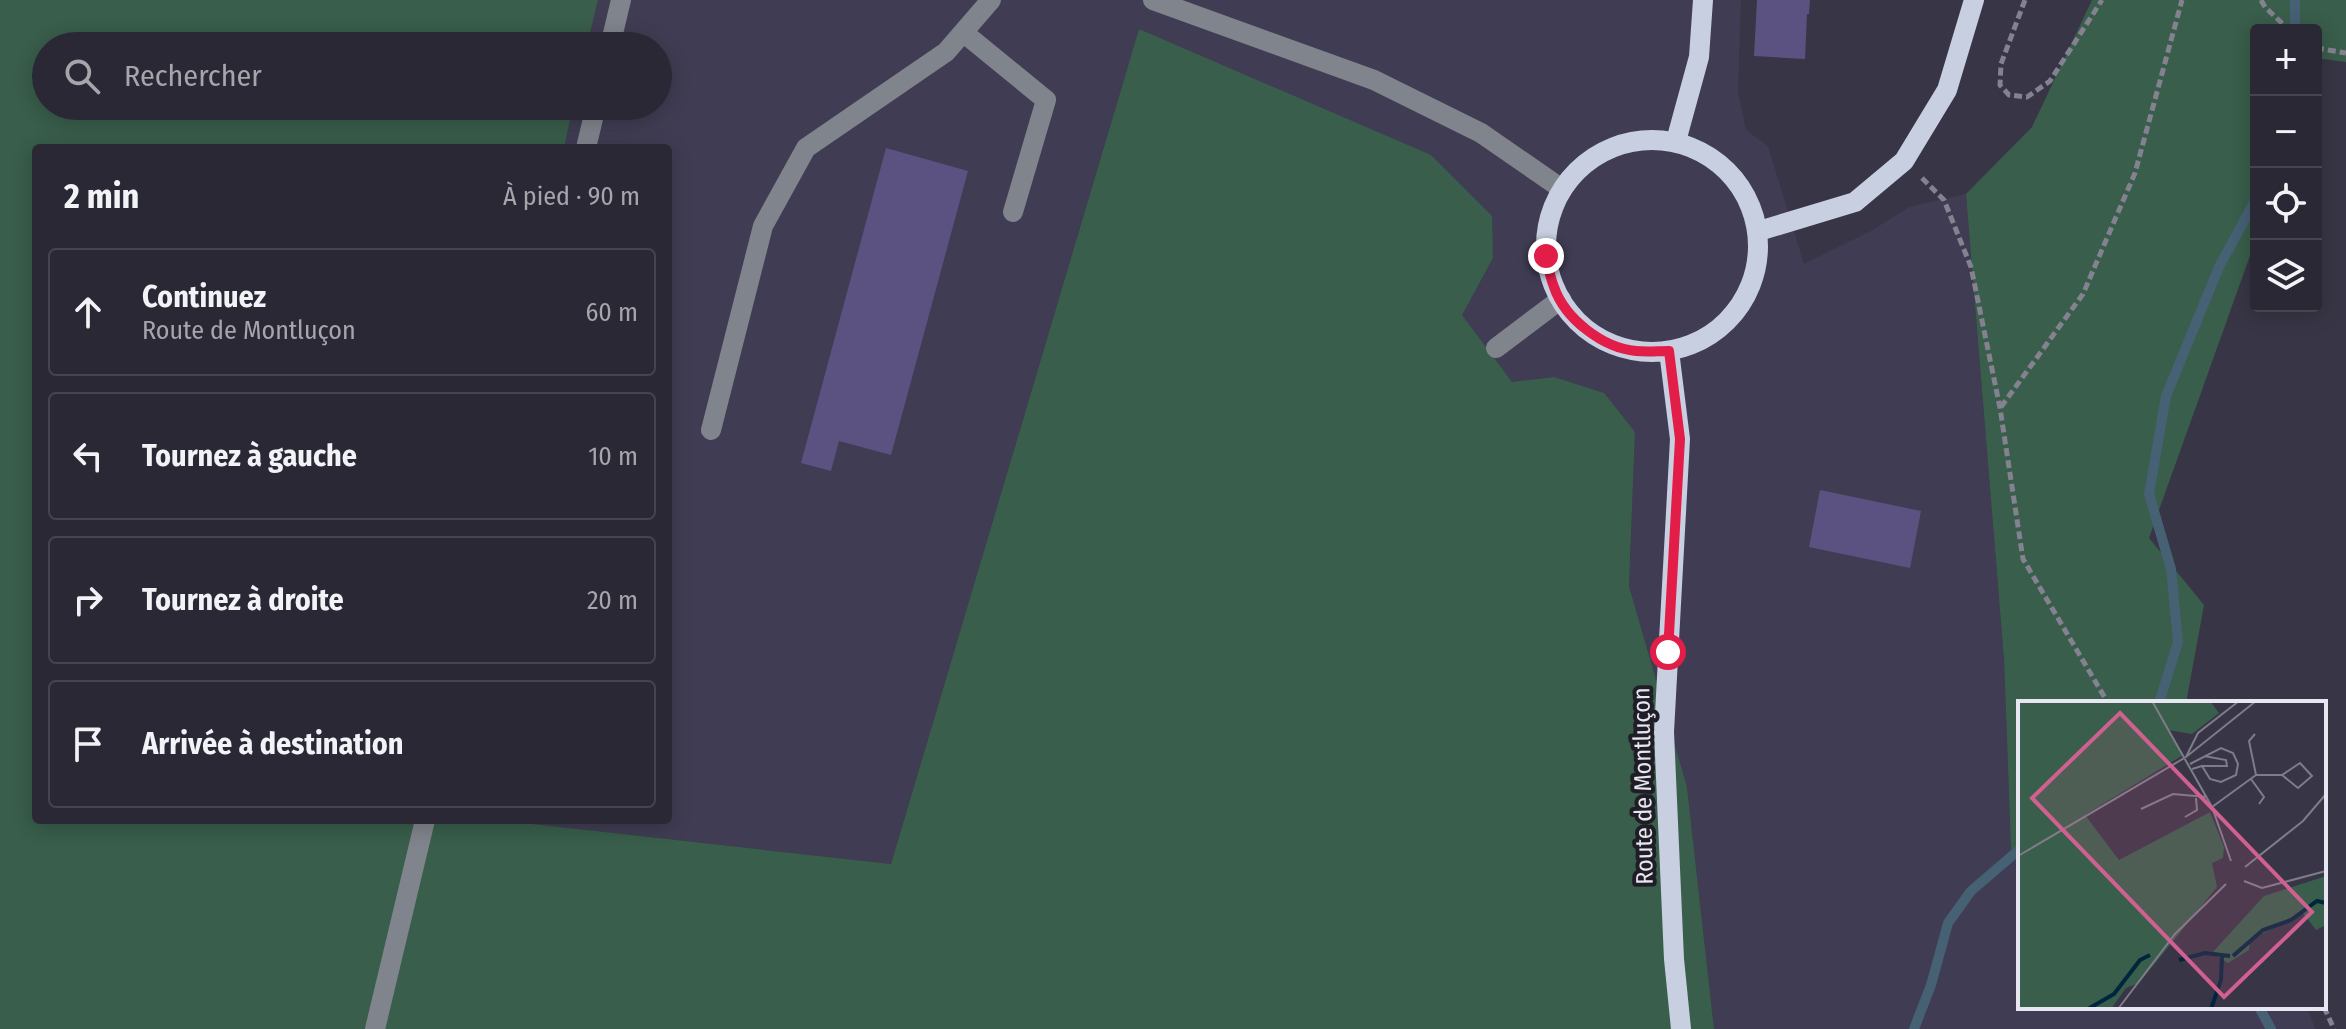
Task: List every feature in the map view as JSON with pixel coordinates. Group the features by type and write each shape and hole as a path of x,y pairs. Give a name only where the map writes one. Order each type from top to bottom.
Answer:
{"main road":[{"path":"1676,141 1699,57 1703,0"},
{"path":"1759,231 1855,202 1904,161 1947,90 1974,0"},
{"path":"1643,139 1676,141 1706,153 1731,173 1749,199 1759,231 1758,264 1747,295 1728,322 1700,341 1669,351 1634,351 1601,340 1574,318 1554,290 1546,256 1548,221 1562,189 1583,164 1612,147 1643,139"},
{"name":"Route de Montluçon","path":"1669,351 1680,439 1664,732 1674,959 1681,1029"}],"street":[{"path":"613,32 621,0"},
{"path":"711,430 763,226 806,148 946,52 991,0"},
{"path":"1153,0 1374,80 1481,133 1562,189"},
{"path":"964,33 1046,100 1013,212"},
{"path":"587,144 593,120"},
{"path":"1496,348 1561,299"},
{"path":"375,1029 424,824"}],"path":[{"path":"2025,0 2001,64 2000,85 2009,95 2027,97 2050,81 2102,0"},
{"path":"2000,408 2083,294 2135,173 2182,0"},
{"path":"2261,0 2283,24"},
{"path":"2322,49 2346,53"},
{"path":"1904,161 1944,200 1971,267 2000,408 2023,559 2107,701"},
{"path":"2325,1009 2334,1029"}],"shaded area":[{"path":"598,0 1741,0 1738,92 1746,130 1768,146 1804,264 1871,231 1909,207 1966,194 2004,659 2011,849 2018,847 2018,1009 2307,1009 2316,1029 1714,1029 1687,787 1629,586 1635,432 1554,377 1512,382 1461,315 1493,258 1139,29 891,864 532,824 672,824 672,144 565,144 570,120 672,120 672,32 590,32"}],"green space":[{"path":"0,0 598,0 590,32 32,32 32,120 570,120 565,144 32,144 32,824 532,824 891,864 1139,29 1431,155 1492,216 1493,258 1462,315 1512,382 1554,377 1604,393 1635,432 1629,586 1687,787 1714,1029 0,1029"},
{"path":"2092,0 2346,0 2346,62 2322,59 2322,24 2250,24 2250,256 2149,538 2204,605 2186,701 2018,701 2018,848 2011,850 2004,659 1966,194 2032,127"}],"building":[{"path":"1757,0 1810,0 1805,59 1754,56"},
{"path":"886,148 968,171 891,455 839,441 831,471 801,463"},
{"path":"1820,490 1921,511 1910,568 1809,547"}],"waterway":[{"path":"2295,0 2295,24"},
{"path":"2160,701 2178,642 2171,569 2149,494 2166,396 2219,267 2250,210"},
{"path":"1914,1029 1931,985 1948,923 1971,891 2018,851"},
{"path":"2260,1009 2271,1029"}],"route":[{"path":"1546,256 1554,290 1574,318 1601,340 1634,351 1669,351 1680,439 1668,652"}]}
